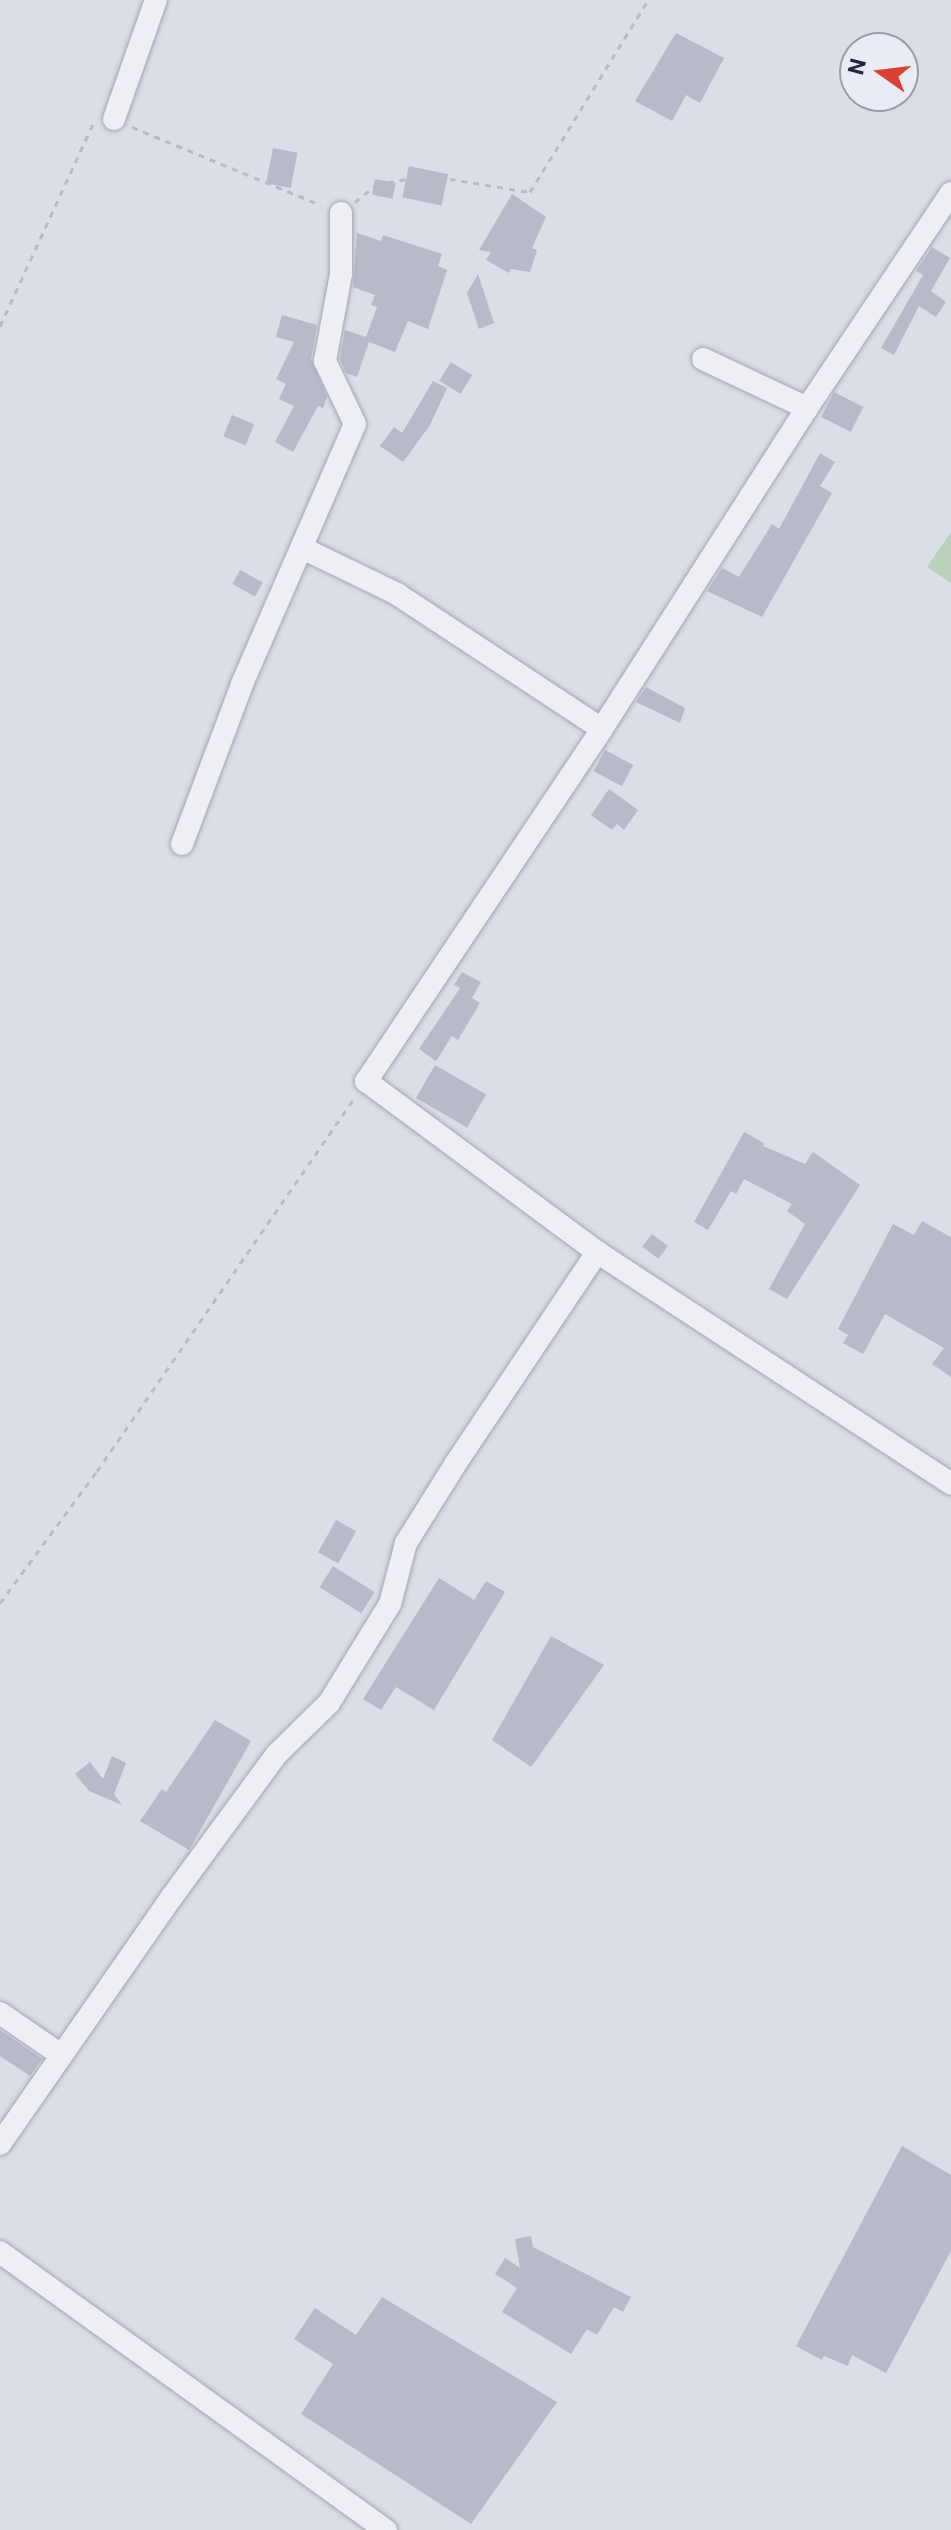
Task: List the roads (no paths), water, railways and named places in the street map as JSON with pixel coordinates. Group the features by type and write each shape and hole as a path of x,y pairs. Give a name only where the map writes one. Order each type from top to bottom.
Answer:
{"street":[{"path":"114,119 156,0"},
{"path":"951,193 807,408 602,729 366,1081 597,1252 951,1484"},
{"path":"182,844 242,684 355,424 325,361 341,274 341,213"},
{"path":"703,359 807,408"},
{"path":"302,548 397,594 602,729"},
{"path":"0,2144 276,1755 329,1703 390,1604 406,1543 597,1252"},
{"path":"0,2013 61,2055"},
{"path":"0,2252 386,2530"}]}
